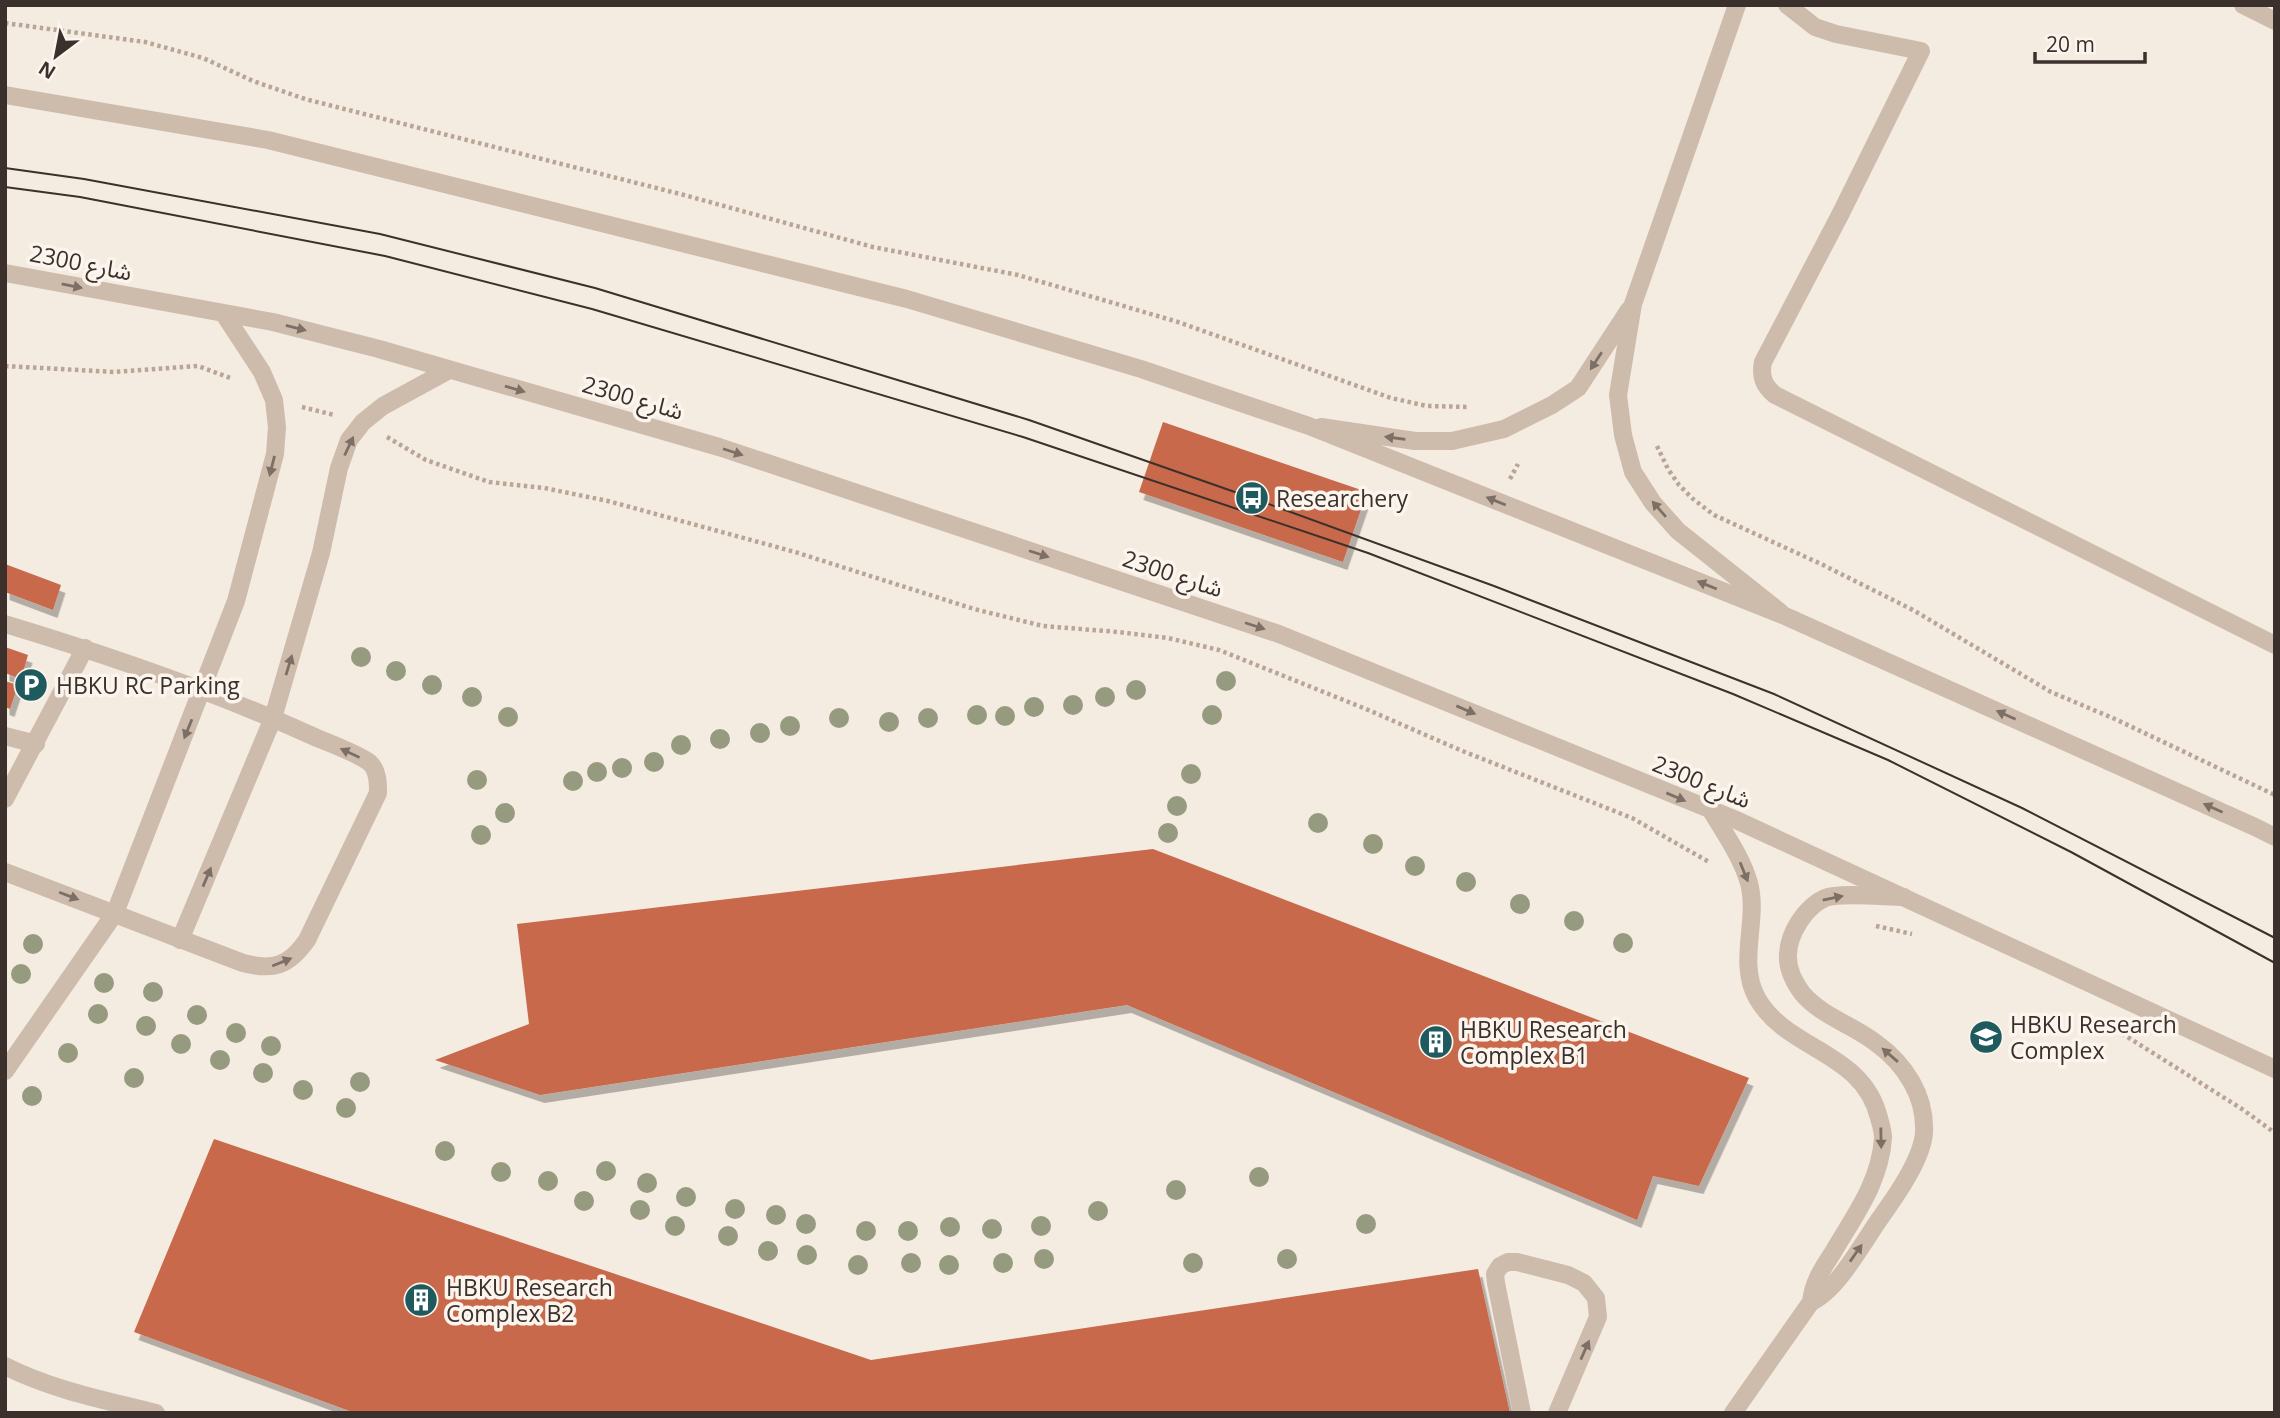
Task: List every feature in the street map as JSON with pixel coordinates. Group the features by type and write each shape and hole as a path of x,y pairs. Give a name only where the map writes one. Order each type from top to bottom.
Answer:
{"street":[{"path":"1737,5 1633,304 1618,395 1623,435 1633,472 1653,503 1678,531 1785,616"},
{"path":"1787,5 1815,27 1836,34 1922,51 1763,362 1761,371 1768,389 1787,401 2275,645"},
{"path":"2243,5 2275,21"},
{"path":"5,95 268,140 907,299 1141,369 1309,426 1785,616 2275,837"},
{"name":"شارع 2300","path":"5,273 273,322 379,349 719,447 1279,634 1734,819 2275,1069"},
{"path":"1309,426 1415,441 1452,441 1504,429 1552,405 1578,388 1633,304"},
{"path":"5,1071 115,913 236,601 275,454 277,427 274,400 261,372 224,314"},
{"path":"180,940 273,718 317,566 349,440 363,422 383,406 449,370"},
{"path":"5,624 85,648 273,718 370,763 377,777 378,793 307,940 296,955 280,965 261,968 243,964 5,872"},
{"path":"5,799 85,648"},
{"path":"5,736 36,744"},
{"path":"1712,812 1741,863 1749,884 1751,912 1748,970 1757,997 1773,1020 1839,1061 1861,1081 1877,1106 1883,1134 1881,1163 1870,1190 1815,1282 1811,1302"},
{"path":"1733,1413 1811,1302 1829,1291 1894,1198 1913,1167 1924,1134 1920,1098 1903,1066 1876,1043 1816,1007 1793,980 1788,955 1793,934 1808,910 1826,898 1907,897"},
{"path":"1522,1413 1495,1274 1500,1266 1508,1262 1568,1275 1584,1283 1596,1298 1598,1317 1557,1413"},
{"path":"5,1366 83,1395 156,1413"}],"path":[{"path":"5,23 145,42 203,58 253,81 305,99 684,195 873,247 1018,275 1178,322 1391,398 1427,406 1474,406"},
{"path":"5,366 115,372 198,366 274,400 363,422 426,460 489,482 544,488 608,501 795,552 974,609 1043,626 1143,635 1219,650 1632,818 1749,884"},
{"path":"1655,442 1679,485 1714,515 1913,610 2051,692 2115,719 2275,795"},
{"path":"1868,924 1917,935"},
{"path":"2106,1024 2242,1109 2275,1133"}],"building":[{"path":"1163,422 1367,492 1343,562 1139,492"},
{"path":"5,564 61,585 53,610 5,592"},
{"path":"5,647 28,655 21,679 5,673"},
{"path":"5,681 18,685 10,709 5,707"},
{"name":"HBKU Research Complex B1","path":"1153,849 1749,1078 1699,1186 1653,1176 1637,1220 1127,1005 540,1095 435,1060 529,1024 517,924"},
{"name":"HBKU Research Complex B2","path":"214,1139 871,1360 1478,1269 1510,1413 355,1413 134,1332"}],"tram line":[{"path":"5,168 84,179 380,234 595,288 1029,420 1494,586 1774,694 2022,808 2275,938"},
{"path":"5,187 80,197 385,256 592,309 1023,437 1368,553 1733,694 1888,760 2071,852 2275,963"}],"place":[{"name":"Researchery","path":"1252,498"},
{"name":"HBKU RC Parking","path":"31,685"},
{"name":"HBKU Research Complex","path":"1986,1037"},
{"name":"HBKU Research Complex B1","path":"1436,1042"},
{"name":"HBKU Research Complex B2","path":"421,1300"}]}
